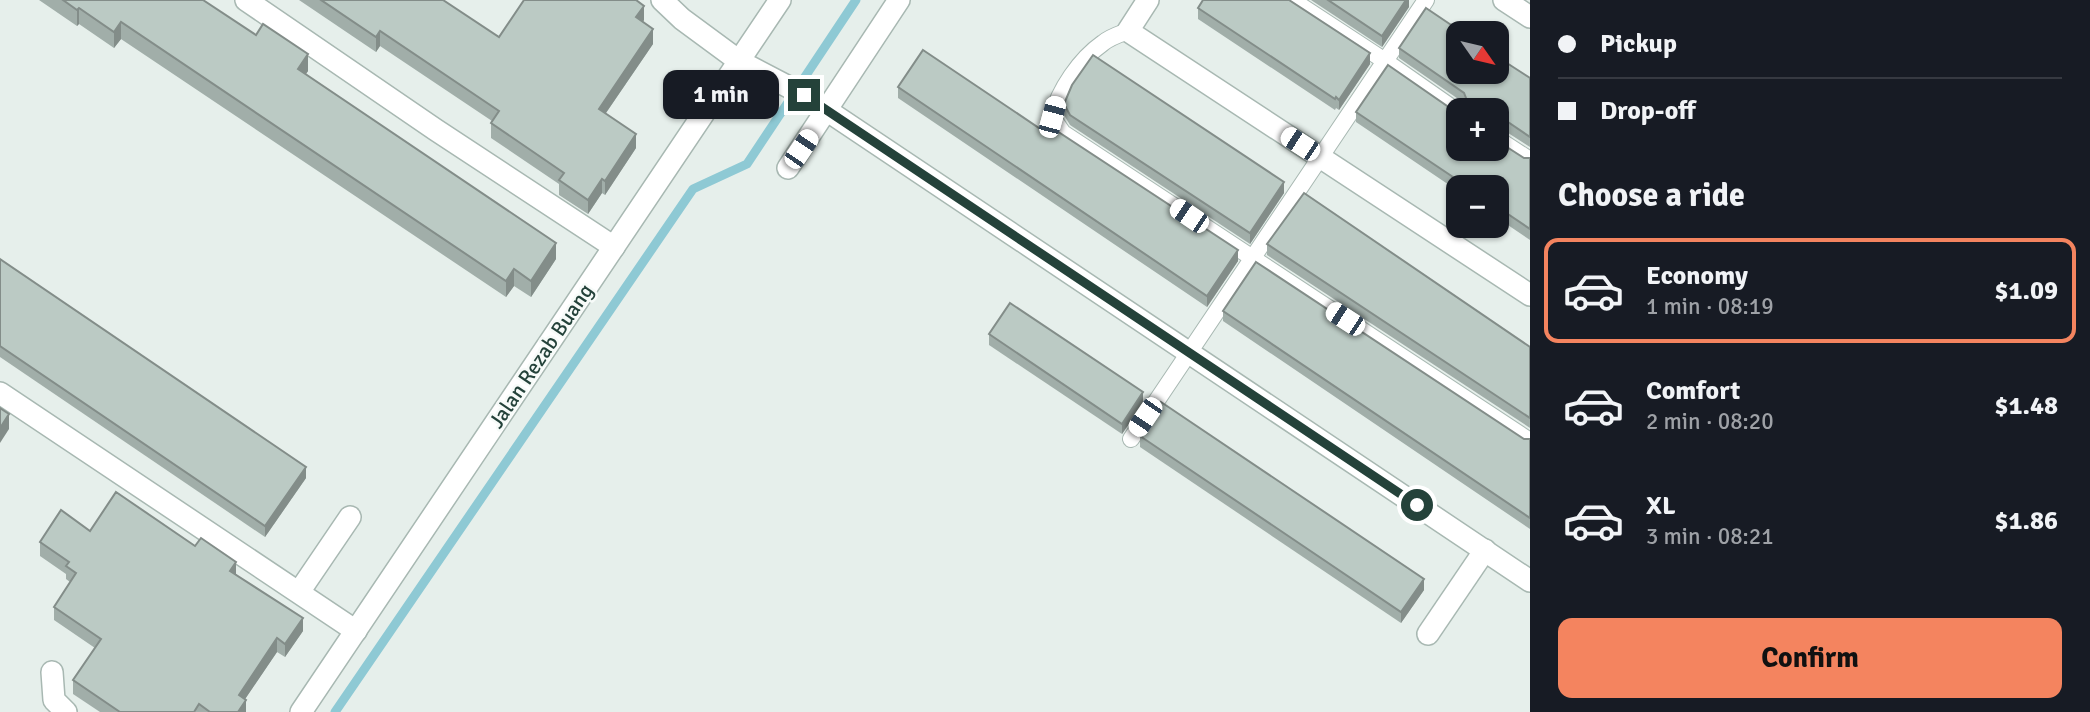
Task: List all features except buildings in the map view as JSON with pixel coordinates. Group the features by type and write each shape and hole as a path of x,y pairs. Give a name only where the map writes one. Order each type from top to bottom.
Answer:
{"street":[{"path":"246,0 614,247"},
{"path":"662,0 682,19 739,61 827,110 1529,578"},
{"name":"Jalan Rezab Buang","path":"301,712 780,0"},
{"path":"788,168 898,0"},
{"path":"1148,0 1128,31 1530,295"},
{"path":"1504,0 1530,17"},
{"path":"0,393 356,631"},
{"path":"299,592 350,517"},
{"path":"1428,634 1485,550"},
{"path":"52,672 54,700 66,712"}],"lane":[{"path":"1292,0 1446,104"},
{"path":"1131,439 1426,0"},
{"path":"1128,31 1104,41 1087,56 1056,100 1052,117 1063,133 1530,441"},
{"path":"1509,146 1530,160"}],"waterway":[{"path":"335,712 693,189 747,164 856,0"}],"route":[{"path":"804,95 1417,505"}]}
